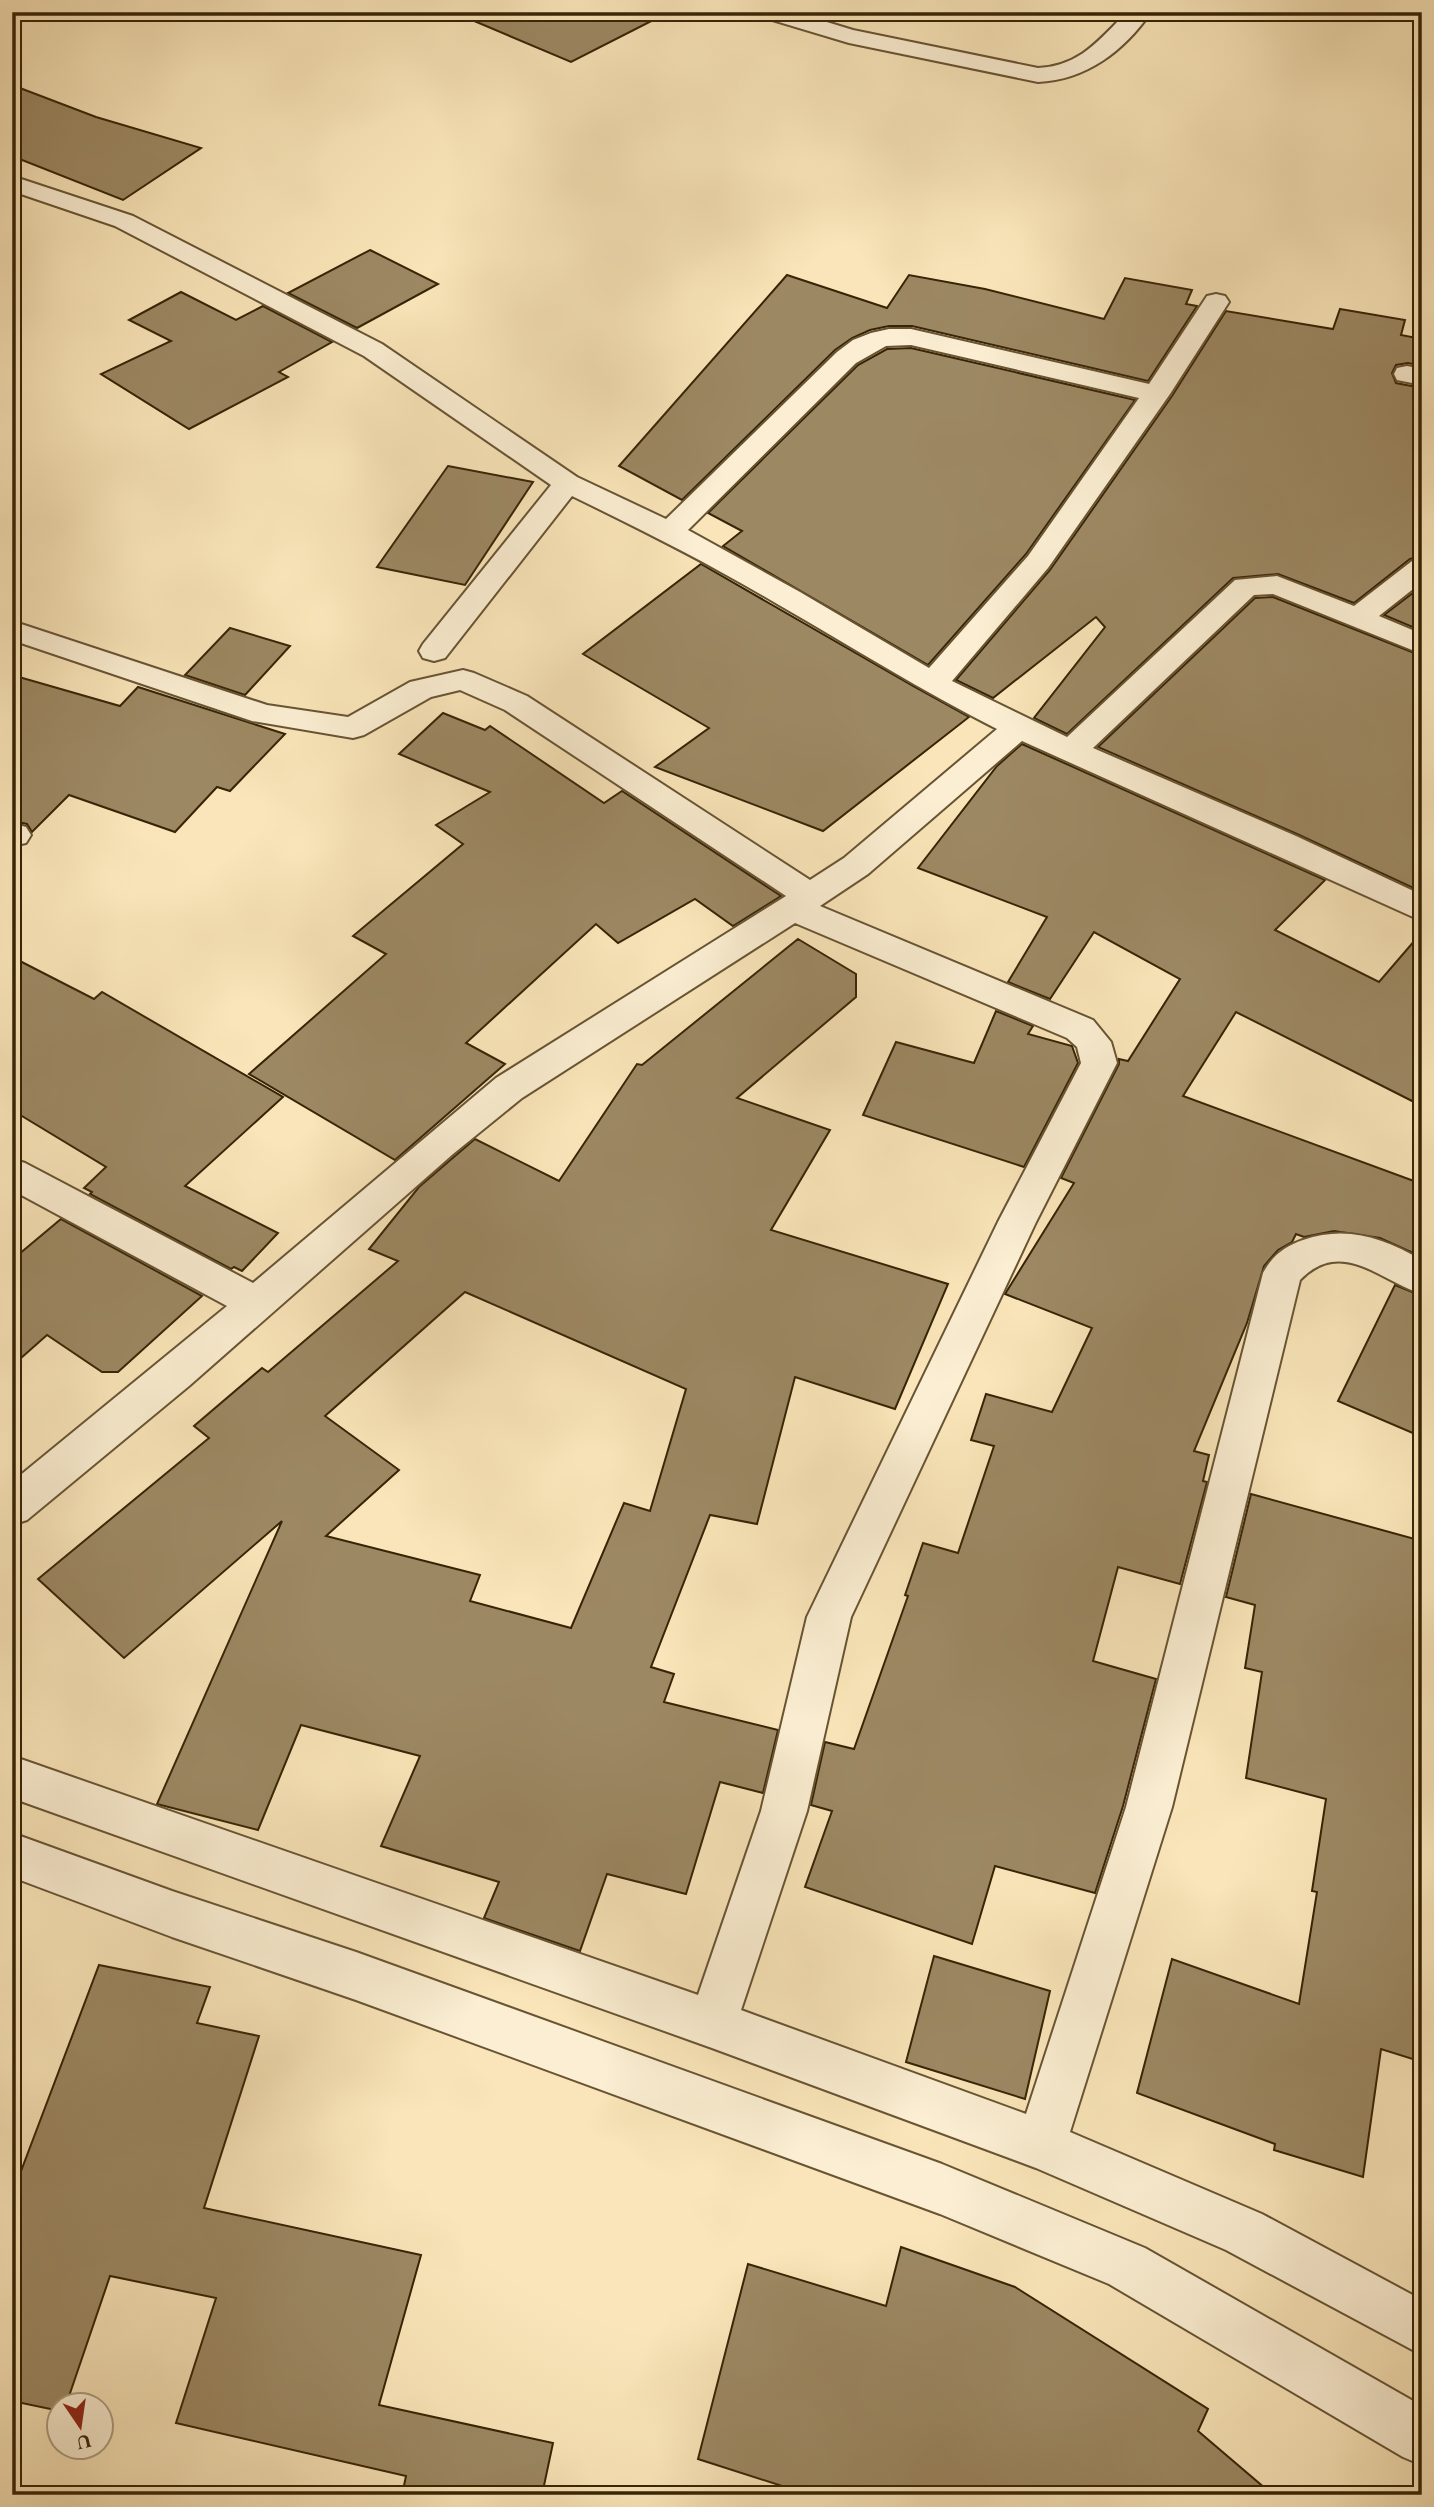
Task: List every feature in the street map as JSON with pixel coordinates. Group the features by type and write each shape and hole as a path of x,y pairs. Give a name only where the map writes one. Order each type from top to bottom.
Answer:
{"street":[{"path":"770,12 849,36 1038,75 1057,76 1086,65 1140,12"},
{"path":"12,183 124,220 373,350 567,483 670,532 789,597 933,684 1071,751 1284,844 1422,909"},
{"path":"933,684 1038,562 1156,394 1216,302"},
{"path":"670,532 838,365 863,345 886,336 911,337 1156,394"},
{"path":"434,651 567,483"},
{"path":"1358,618 1422,567"},
{"path":"1071,751 1246,586 1277,585 1422,645"},
{"path":"12,630 263,714 353,728 421,689 463,680 516,703 801,902 1080,1029 1093,1042 1098,1063 1017,1222 830,1617 784,1811 712,2024"},
{"path":"12,1507 509,1088 856,866 1019,727"},
{"path":"12,1173 256,1303"},
{"path":"1041,2145 1149,1807 1282,1273 1294,1258 1313,1251 1341,1248 1363,1249 1422,1279"},
{"path":"12,1777 712,2024 1041,2145 1244,2232 1422,2329"},
{"path":"12,1855 172,1914 369,1980 954,2194 1127,2266 1422,2438"}],"building":[{"path":"453,12 669,12 571,62"},
{"path":"12,85 96,117 201,148 123,200 12,156"},
{"path":"370,250 438,284 357,328 288,293"},
{"path":"787,275 887,308 909,275 985,289 1104,319 1125,278 1192,290 1186,304 1197,306 1148,381 912,326 889,326 870,330 835,350 682,500 619,466"},
{"path":"181,292 236,320 263,306 332,342 279,372 288,377 189,429 101,374 171,341 129,320"},
{"path":"1340,309 1405,320 1401,335 1422,339 1422,366 1408,363 1396,365 1392,373 1396,383 1422,388 1422,556 1410,559 1354,603 1278,574 1233,578 1067,734 1034,718 1105,627 1096,617 993,698 956,680 1050,570 1172,396 1226,311 1333,329"},
{"path":"911,348 1135,400 1026,554 928,665 723,546 742,531 708,513 858,365 887,349"},
{"path":"448,466 533,482 465,585 377,567"},
{"path":"701,564 969,717 823,831 655,767 709,728 583,654"},
{"path":"1422,586 1422,631 1384,615"},
{"path":"1273,597 1422,656 1422,892 1098,747 1255,598"},
{"path":"230,628 290,646 245,695 185,675"},
{"path":"12,675 120,706 138,687 285,734 230,791 217,787 175,832 69,795 32,832 27,824 12,821"},
{"path":"443,713 485,730 490,726 604,803 622,791 781,896 733,926 695,899 618,943 596,924 466,1043 505,1064 395,1160 249,1074 386,954 353,936 463,844 436,825 490,792 399,754"},
{"path":"1022,744 1325,880 1275,930 1379,982 1422,932 1422,1106 1236,1012 1183,1096 1422,1184 1422,1257 1380,1238 1334,1231 1304,1237 1296,1234 1292,1242 1278,1250 1264,1266 1247,1323 1194,1451 1209,1455 1203,1481 1207,1482 1180,1584 1118,1567 1093,1661 1156,1679 1123,1806 1095,1893 995,1866 972,1944 805,1887 832,1811 811,1805 825,1742 854,1749 908,1596 905,1595 923,1543 958,1553 994,1446 971,1440 986,1394 1052,1412 1092,1328 1005,1294 1074,1183 1061,1178 1119,1064 1119,1059 1128,1061 1180,979 1094,932 1050,999 1008,982 1047,917 918,868 997,766"},
{"path":"798,939 856,974 856,997 737,1098 830,1130 771,1230 948,1284 895,1409 795,1377 757,1524 710,1515 651,1667 674,1674 664,1702 778,1730 763,1793 720,1782 686,1894 607,1874 580,1951 484,1918 499,1882 381,1846 420,1756 301,1725 258,1830 157,1804 282,1521 124,1658 38,1579 209,1438 194,1426 262,1368 268,1372 398,1261 369,1249 419,1187 455,1156 475,1139 559,1181 637,1064 642,1065","holes":["465,1292 686,1389 650,1511 624,1503 571,1628 470,1601 480,1575 326,1536 399,1470 325,1416"]},
{"path":"12,957 94,999 102,992 283,1097 185,1186 278,1233 242,1271 234,1267 231,1269 90,1194 92,1192 84,1188 106,1167 12,1110"},
{"path":"996,1011 1033,1026 1028,1034 1072,1046 1078,1063 1024,1167 863,1115 896,1042 974,1063"},
{"path":"61,1219 202,1296 118,1372 102,1372 47,1335 12,1366 12,1260"},
{"path":"1395,1285 1422,1296 1422,1437 1338,1401"},
{"path":"1251,1494 1422,1541 1422,2062 1381,2049 1363,2177 1274,2150 1275,2144 1137,2093 1172,1959 1299,2004 1317,1892 1312,1891 1326,1799 1246,1778 1262,1672 1245,1668 1255,1605 1226,1597"},
{"path":"934,1956 1050,1991 1025,2099 906,2062"},
{"path":"99,1965 210,1987 197,2023 259,2036 204,2208 421,2255 379,2405 553,2443 542,2495 402,2495 406,2476 176,2423 216,2298 110,2276 70,2392 46,2392 46,2408 12,2401 12,2195"},
{"path":"901,2247 1015,2287 1208,2409 1198,2431 1273,2495 810,2495 698,2459 748,2264 886,2306"}]}
